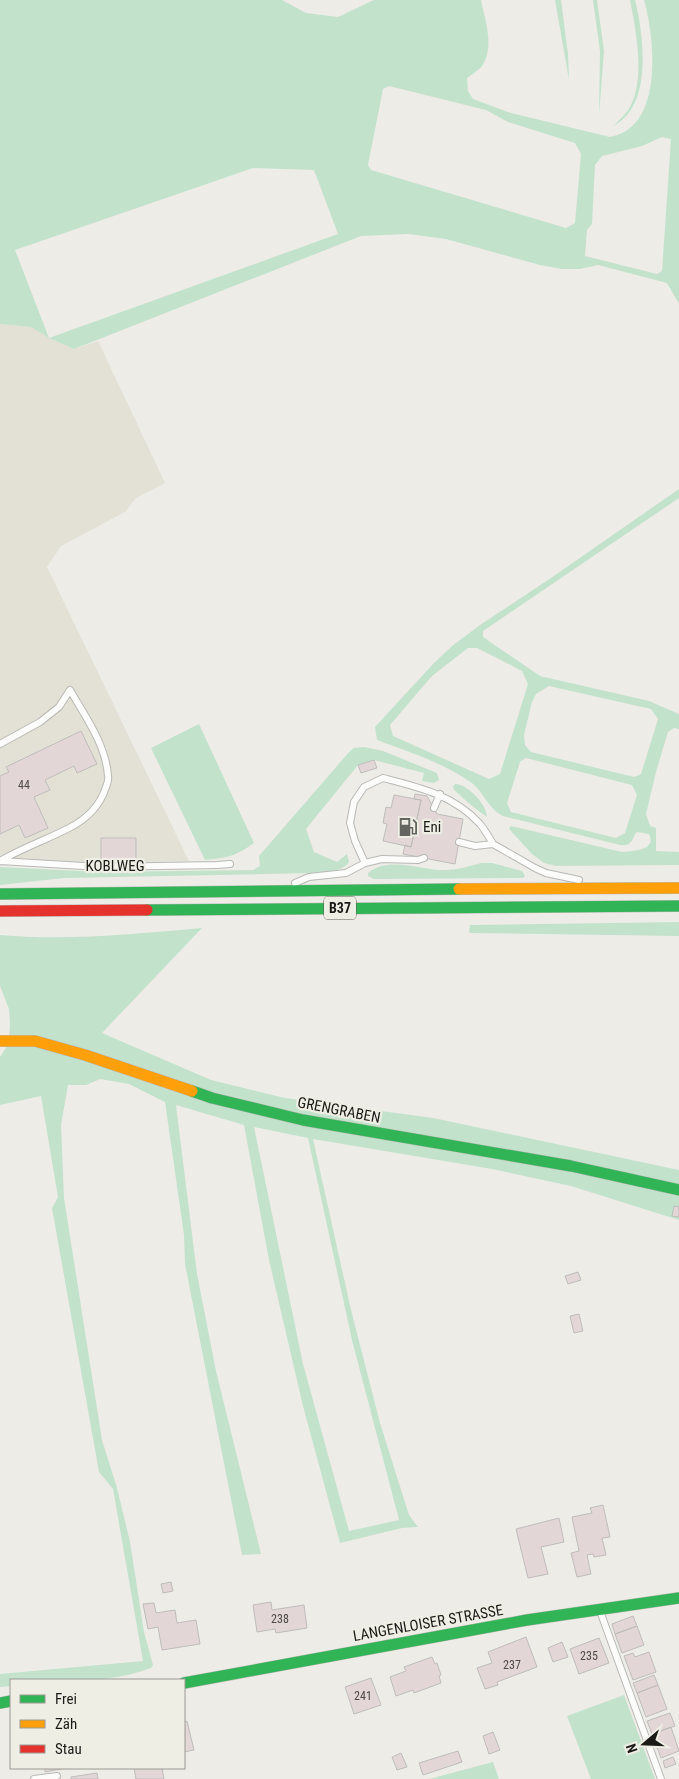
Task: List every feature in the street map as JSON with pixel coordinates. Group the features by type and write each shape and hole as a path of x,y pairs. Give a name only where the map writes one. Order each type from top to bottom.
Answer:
{"main road":[{"name":"B37","path":"0,894 278,890 679,888"},
{"name":"B37","path":"0,911 679,906"},
{"name":"GRENGRABEN","path":"0,1041 35,1041 133,1070 212,1098 303,1120 571,1166 679,1190"},
{"name":"LANGENLOISER STRASSE","path":"185,1683 527,1620 679,1598"}],"lane":[{"path":"0,744 40,722 59,708 70,690 103,753 109,778 102,800 88,817 70,828 18,850 0,861"},
{"path":"364,863 350,823 354,802 364,786 382,778 426,789 454,802 480,824 493,844 546,873 609,888"},
{"path":"434,808 440,794"},
{"path":"459,842 476,846 493,844"},
{"path":"278,890 309,877 346,873 364,863 382,859 418,860 424,858"},
{"name":"KOBLWEG","path":"0,861 100,867 230,864"},
{"path":"600,1610 661,1779"},
{"path":"34,1779 56,1776"}],"shaded area":[{"path":"0,324 32,327 49,338 74,349 98,341 165,483 136,498 125,512 61,546 47,567 189,861 99,863 0,858"}],"green space":[{"path":"0,0 282,0 306,13 338,17 374,0 481,0 487,25 488,50 482,66 467,78 468,91 473,99 511,113 610,137 627,130 640,117 647,100 651,80 652,58 651,37 644,0 679,0 679,304 667,283 598,265 580,269 562,269 540,265 446,239 408,234 361,236 74,349 49,338 31,327 0,324","holes":["389,86 486,110 508,122 575,143 581,154 575,223 566,228 371,170 368,165 383,89","662,137 671,139 662,271 657,274 585,256 587,230 592,224 595,165 602,156 642,146","253,168 314,170 338,234 49,338 15,250"]},
{"path":"555,0 561,0 568,54 569,80"},
{"path":"593,0 597,0 604,51 599,115 600,51"},
{"path":"630,0 635,0 641,32 643,50 640,87 635,103 626,116 613,126 631,105 638,81 638,53"},
{"path":"679,489 679,498 483,631 483,637 540,676 649,701 679,714 679,729 674,728 668,732 646,814 650,826 656,828 656,851 679,852 679,865 556,866 544,863 532,854 510,830 511,826 622,852 643,849 650,843 651,839 649,834 637,832 630,843 620,845 503,816 493,809 474,785 458,774 424,758 377,740 375,727 452,646","holes":["468,648 477,648 522,671 528,684 500,774 489,779 393,736 390,725 432,676","549,686 651,709 658,719 641,774 634,777 531,752 525,745 524,735 532,702 536,694","526,758 632,785 637,795 625,833 616,838 511,812 507,803 520,762"]},
{"path":"199,724 254,843 231,856 205,860 151,748"},
{"path":"364,747 383,751 437,773 439,780 434,783 422,781 424,773 374,760 358,765 306,829 314,852 337,862 347,854 349,862 346,866 337,870 312,873 64,878 0,885 0,867 101,872 253,870 260,866 259,856 350,751 354,748"},
{"path":"455,784 465,787 476,796 484,807 487,817 454,790"},
{"path":"481,863 492,863 522,871 525,876 523,878 374,879 368,876 368,873 376,868 386,865 396,864 446,870 459,869"},
{"path":"679,922 679,936 469,933 470,925"},
{"path":"202,928 102,1033 211,1080 285,1098 433,1118 679,1170 679,1220 571,1186 492,1169 313,1139 351,1310 380,1423 409,1515 418,1527 402,1528 340,1543 303,1406 269,1260 244,1125 176,1105 197,1274 216,1371 261,1554 242,1555 185,1264 184,1235 165,1102 129,1084 100,1079 86,1085 68,1085 61,1125 64,1198 102,1440 117,1488 130,1542 144,1632 153,1665 151,1668 117,1677 100,1679 10,1679 10,1686 0,1687 0,1674 143,1661 113,1489 99,1472 52,1208 58,1197 41,1096 0,1105 0,1057 9,1043 10,1023 9,1009 0,986 0,935 75,937","holes":["254,1127 308,1138 352,1340 399,1520 349,1531 303,1364"]},
{"path":"624,1695 655,1779 591,1779 567,1716"},
{"path":"493,1762 499,1779 429,1779"}],"building":[{"path":"81,731 97,764 77,773 74,766 45,780 50,790 34,797 48,828 25,838 19,825 0,834 0,776 9,772 6,767"},
{"path":"374,760 377,768 361,773 358,765"},
{"path":"415,794 427,796 437,814 463,819 455,864 403,854 405,845 411,847 421,800 414,799"},
{"path":"394,795 421,800 411,847 383,841 387,824 383,823 386,807 391,808"},
{"path":"101,838 136,838 136,860 101,860"},
{"path":"674,1206 679,1207 679,1217 672,1216"},
{"path":"578,1272 581,1280 568,1284 565,1276"},
{"path":"579,1314 583,1331 574,1333 570,1316"},
{"path":"603,1505 610,1537 602,1538 606,1555 594,1557 593,1554 587,1555 591,1574 577,1577 571,1553 579,1551 572,1517 592,1513 590,1508"},
{"path":"559,1518 564,1542 541,1547 548,1574 528,1578 516,1529"},
{"path":"171,1582 173,1591 163,1593 161,1584"},
{"path":"271,1602 272,1610 304,1605 307,1628 276,1633 275,1629 257,1632 253,1605"},
{"path":"154,1603 156,1613 175,1610 177,1623 196,1620 200,1644 162,1650 158,1627 148,1629 143,1604"},
{"path":"633,1616 637,1626 615,1634 612,1624"},
{"path":"637,1626 644,1645 622,1653 615,1634"},
{"path":"526,1637 537,1667 497,1682 498,1685 485,1689 477,1668 492,1663 488,1652"},
{"path":"599,1638 609,1663 579,1674 570,1649"},
{"path":"562,1642 568,1657 553,1662 548,1648"},
{"path":"649,1652 656,1672 633,1680 624,1656 633,1653 635,1657"},
{"path":"432,1657 435,1664 437,1663 441,1675 439,1676 441,1683 414,1693 413,1690 396,1696 390,1677 406,1671 404,1667"},
{"path":"654,1675 658,1685 637,1693 633,1683"},
{"path":"371,1678 381,1705 354,1714 345,1687"},
{"path":"658,1685 667,1709 646,1717 637,1693"},
{"path":"670,1713 675,1726 652,1734 647,1721"},
{"path":"187,1721 194,1750 185,1752 185,1722"},
{"path":"671,1727 679,1751 661,1758 652,1734"},
{"path":"493,1732 500,1750 489,1754 483,1736"},
{"path":"458,1751 462,1762 423,1775 419,1763"},
{"path":"401,1753 407,1767 397,1770 392,1757"},
{"path":"673,1757 676,1764 665,1768 663,1761"},
{"path":"45,1769 61,1769 45,1772"},
{"path":"134,1769 162,1769 164,1779 136,1779"},
{"path":"97,1773 98,1779 71,1779 71,1777"}],"traffic: fast":[{"path":"0,894 459,889"},
{"path":"147,910 679,906"},
{"path":"192,1091 212,1098 303,1120 571,1166 679,1190"},
{"path":"185,1683 527,1620 679,1598"},
{"path":"0,1703 10,1701"}],"traffic: slow":[{"path":"459,889 679,888"},
{"path":"0,1041 35,1041 85,1055 192,1091"}],"traffic: jam":[{"path":"0,911 147,910"}],"place":[{"name":"Eni","path":"408,827"}]}
